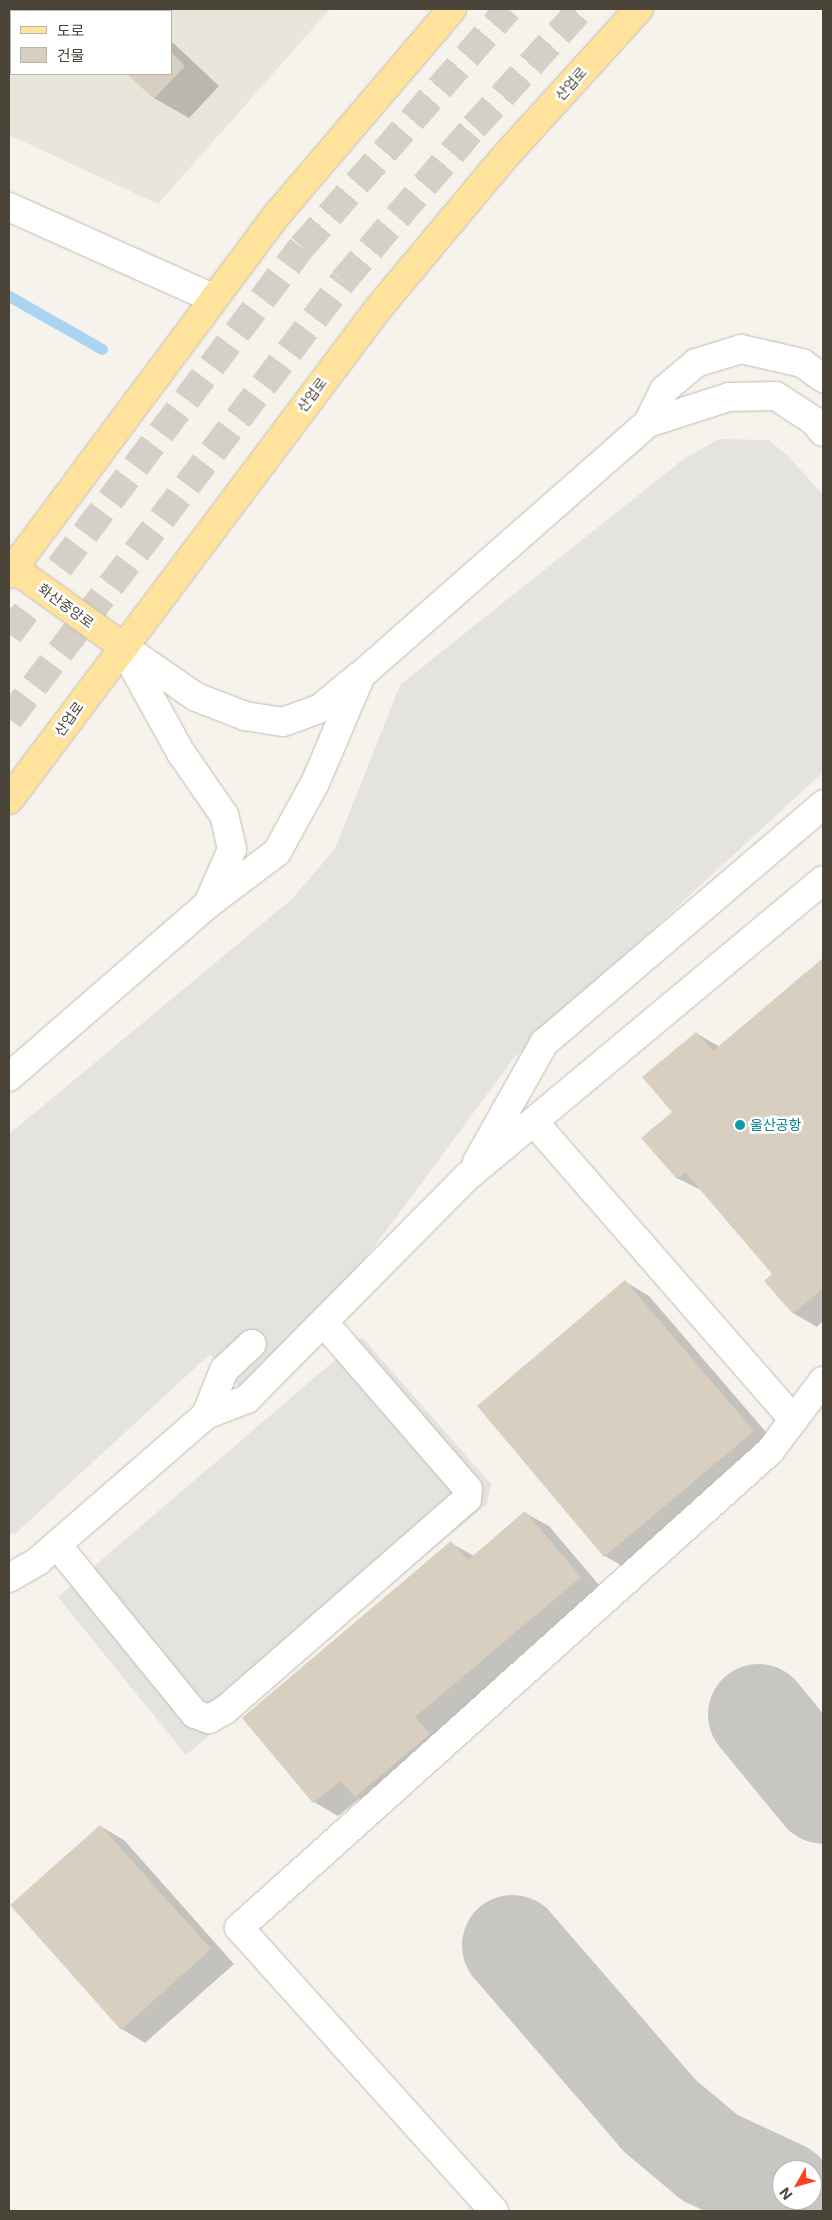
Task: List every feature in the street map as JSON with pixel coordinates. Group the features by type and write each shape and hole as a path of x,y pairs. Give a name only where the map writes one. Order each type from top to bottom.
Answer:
{"main road":[{"path":"10,569 212,298 282,209 452,9"},
{"name":"산업로","path":"9,800 122,646 377,310 501,161 640,9"},
{"name":"화산중앙로","path":"10,569 122,646"}],"lane":[{"path":"9,207 212,298"},
{"path":"122,646 196,697 245,716 283,722 318,709 361,675 648,423 664,390 696,363 741,349 802,363 823,378"},
{"path":"648,423 729,397 776,396 814,421 823,432"},
{"path":"122,646 180,753 224,815 232,848 208,904"},
{"path":"9,1077 208,904 277,852 315,783 361,675"},
{"path":"468,1176 544,1043 823,805"},
{"path":"9,1578 38,1561 206,1414 247,1399 468,1176 823,880"},
{"path":"534,1122 794,1420"},
{"path":"57,1545 194,1714 209,1719 225,1710 461,1507 467,1499 468,1489 324,1323"},
{"path":"206,1414 224,1370 252,1344"},
{"path":"494,2211 239,1928 770,1451 823,1381"}],"shaded area":[{"path":"9,9 330,9 158,204 9,135"},
{"path":"719,439 769,440 788,456 823,495 823,772 514,1058 342,1290 241,1389 210,1354 16,1533 9,1534 9,1134 292,899 335,849 400,685 681,461"},
{"path":"362,1337 491,1484 487,1504 186,1755 58,1597"}],"building":[{"path":"60,9 126,10 61,10"},
{"path":"172,53 185,66 154,99 128,75 172,75"},
{"name":"울산공항","path":"823,958 823,1288 793,1314 764,1281 772,1274 685,1172 677,1179 641,1138 672,1112 642,1077 696,1032 713,1051"},
{"path":"625,1280 754,1431 604,1557 477,1406"},
{"path":"525,1511 581,1577 415,1717 430,1734 355,1797 341,1781 313,1803 242,1718 451,1541 468,1560"},
{"path":"100,1825 211,1949 121,2030 10,1905"}],"waterway":[{"path":"9,296 102,349"}],"taxiway":[{"path":"758,1714 823,1793"},
{"path":"512,1945 659,2115 709,2157 772,2186"}],"tunnel":[{"path":"9,634 302,247 508,9"},
{"path":"9,719 343,281 474,127 581,9"}],"place":[{"name":"울산공항","path":"740,1125"}]}
